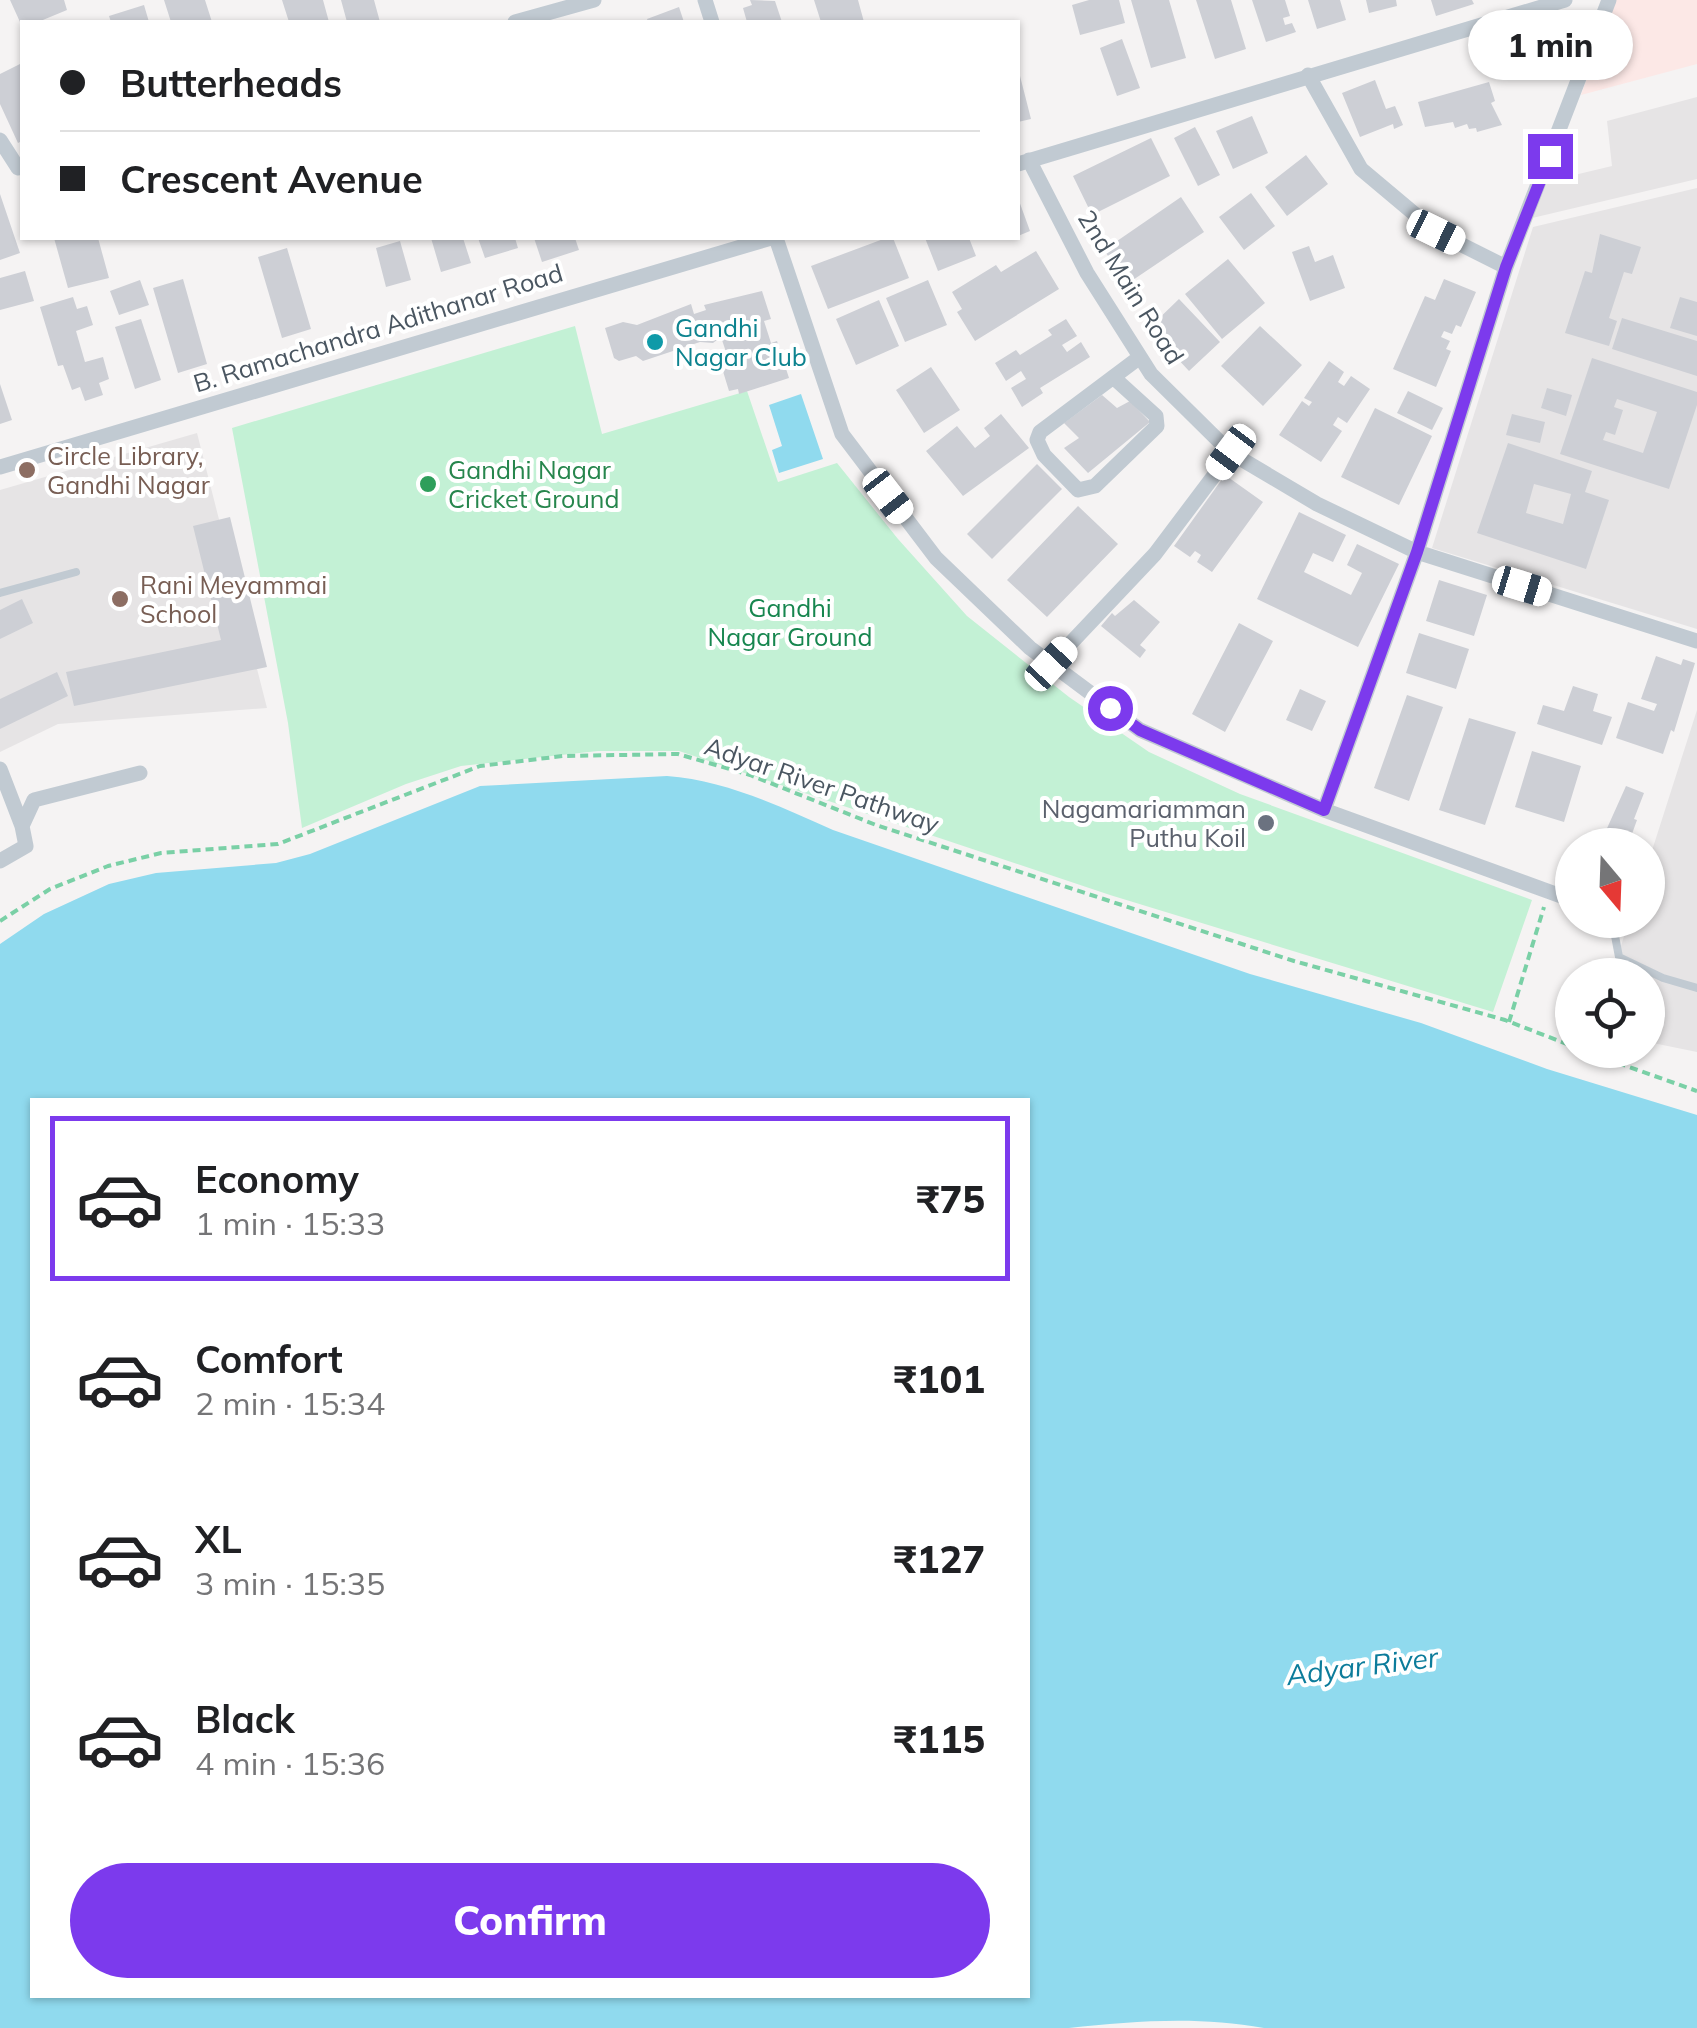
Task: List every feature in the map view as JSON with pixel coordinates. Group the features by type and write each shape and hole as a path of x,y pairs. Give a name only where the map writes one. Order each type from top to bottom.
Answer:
{"street":[{"path":"522,20 594,0"},
{"path":"1023,162 1565,0"},
{"path":"1324,810 1417,552 1506,267 1609,0"},
{"path":"1308,75 1361,169 1436,232 1506,267"},
{"path":"0,140 20,168 0,174"},
{"name":"2nd Main Road","path":"1023,162 1151,374 1231,452 1317,504 1417,552 1697,641"},
{"name":"B. Ramachandra Adithanar Road","path":"0,466 766,240"},
{"path":"774,240 842,434 936,558 1030,648 1140,730 1324,810 1555,893"},
{"path":"1114,377 1156,416 1158,426 1095,486 1078,490 1044,455 1037,440 1040,432 1140,357"},
{"path":"1051,664 1155,554 1231,452"},
{"path":"0,769 26,842 23,849 0,859"},
{"path":"22,826 34,800 140,773"}],"lane":[{"path":"0,593 76,572"},
{"path":"1615,938 1619,957 1663,978 1697,988"}],"path":[{"name":"Adyar River Pathway","path":"0,920 50,889 108,866 161,853 278,844 480,766 564,756 678,754 750,775 876,825 1294,961 1510,1022 1555,1039"},
{"path":"1510,1022 1549,891"},
{"path":"1632,1068 1697,1091"}],"shaded area":[{"path":"1615,0 1697,0 1697,64 1581,95"},
{"path":"1697,97 1697,179 1528,219 1541,183 1612,166 1607,121"},
{"path":"1697,188 1697,629 1432,548 1533,227"},
{"name":"Rani Meyammai School","path":"197,433 267,708 58,724 0,752 0,490"},
{"path":"1697,710 1697,1052 1665,1045 1665,958 1617,958 1623,938 1665,938 1665,828 1659,828"}],"green space":[{"name":"Gandhi Nagar Ground","path":"575,326 602,434 747,391 778,482 837,463 967,616 1069,697 1149,752 1240,794 1532,900 1493,1012 1110,895 679,751 598,751 461,766 406,784 302,828 288,723 232,428"}],"water":[{"path":"801,394 823,459 779,473 772,450 782,446 769,405"},
{"name":"Adyar River","path":"667,776 689,779 752,796 833,830 1250,974 1421,1023 1547,1069 1697,1115 1697,2028 1264,2028 1166,2021 1069,2028 0,2028 0,944 44,914 109,884 156,873 276,863 310,854 480,786"}],"building":[{"path":"10,0 64,0 67,10 43,20 20,22"},
{"path":"164,0 205,0 211,20 170,20"},
{"path":"282,0 323,0 328,20 288,20"},
{"path":"341,0 374,0 379,20 346,20"},
{"path":"750,0 775,1 781,20 746,20 743,8 752,5"},
{"path":"814,0 858,0 863,20 820,20"},
{"path":"1089,0 1119,0 1125,23 1080,35 1072,5"},
{"path":"1131,0 1169,0 1186,58 1151,68"},
{"path":"1196,0 1231,0 1246,49 1215,59"},
{"path":"1252,0 1285,0 1290,16 1283,18 1285,25 1292,23 1296,32 1266,42"},
{"path":"1308,0 1340,0 1346,20 1317,29"},
{"path":"1366,0 1396,0 1397,6 1369,13"},
{"path":"1431,0 1472,0 1474,4 1436,16"},
{"path":"144,5 148,20 110,20 109,16"},
{"path":"679,7 683,20 647,20"},
{"path":"1122,39 1140,88 1117,96 1100,48"},
{"path":"20,64 18,143 0,104 0,74"},
{"path":"1020,76 1031,119 1020,122"},
{"path":"1375,80 1386,109 1395,106 1403,125 1394,129 1393,124 1360,137 1342,93"},
{"path":"1489,82 1495,101 1491,103 1502,125 1477,132 1467,124 1455,128 1453,122 1425,127 1418,102"},
{"path":"1252,116 1268,153 1233,169 1216,131"},
{"path":"1195,127 1220,175 1198,186 1174,138"},
{"path":"1151,138 1170,176 1092,215 1073,176"},
{"path":"1306,155 1328,184 1287,216 1265,187"},
{"path":"1251,193 1275,226 1244,250 1219,217"},
{"path":"0,194 20,253 0,260"},
{"path":"1181,197 1204,232 1127,284 1104,250"},
{"path":"1020,204 1030,231 1020,235"},
{"path":"1600,234 1641,247 1632,274 1624,272 1609,318 1617,321 1609,346 1565,333 1585,271 1592,273"},
{"path":"55,240 99,240 109,278 68,288"},
{"path":"432,240 464,240 471,263 441,272"},
{"path":"479,240 516,240 518,248 485,258"},
{"path":"535,240 576,240 579,250 542,262"},
{"path":"881,240 894,240 909,278 828,309 811,266"},
{"path":"926,240 970,240 976,256 938,271"},
{"path":"400,241 411,280 386,287 376,248"},
{"path":"1309,246 1315,262 1333,255 1345,288 1310,301 1292,252"},
{"path":"287,248 311,329 282,338 258,257"},
{"path":"1036,251 1059,289 975,341 957,312 962,309 952,292 996,265 1001,272"},
{"path":"1228,259 1265,303 1222,339 1185,294"},
{"path":"25,271 34,301 0,310 0,278"},
{"path":"183,279 207,364 178,373 153,288"},
{"path":"1444,279 1476,292 1461,327 1456,325 1452,334 1444,331 1441,337 1450,341 1446,349 1451,351 1436,387 1393,369 1425,296 1435,300"},
{"path":"140,280 149,305 119,315 110,291"},
{"path":"928,280 947,325 905,342 886,298"},
{"name":"Gandhi Nagar Club","path":"762,291 771,319 764,321 771,343 777,341 789,378 739,394 738,389 729,391 718,355 726,352 721,337 713,343 700,342 643,361 636,356 619,361 614,358 605,328 623,322 637,325 691,304 694,314 706,310 704,305"},
{"path":"73,297 77,309 87,306 93,325 76,331 85,362 103,357 109,379 99,383 103,395 85,401 80,387 72,390 63,365 58,366 40,307"},
{"path":"1680,297 1697,302 1697,336 1670,328"},
{"path":"1179,299 1220,342 1189,371 1149,328"},
{"path":"879,300 899,346 856,365 836,319"},
{"path":"1622,318 1697,341 1697,376 1612,349"},
{"path":"141,319 161,380 135,389 115,327"},
{"path":"1066,319 1077,336 1062,345 1067,352 1081,342 1090,357 1040,388 1043,393 1022,407 1011,388 1026,379 1021,371 1006,381 995,363 1016,350 1020,355 1052,335 1048,330"},
{"path":"1260,326 1302,365 1263,406 1221,366"},
{"path":"1592,358 1697,392 1697,405 1669,489 1560,454","holes":["1617,399 1657,412 1643,453 1603,440 1606,432 1615,435 1623,410 1614,407"]},
{"path":"1329,361 1344,372 1338,382 1344,386 1351,376 1370,389 1347,423 1338,417 1333,425 1342,431 1321,462 1279,435 1302,401 1309,406 1312,402 1304,398"},
{"path":"931,367 960,410 924,433 896,390"},
{"path":"0,384 12,420 0,424"},
{"path":"1547,388 1572,395 1566,416 1541,408"},
{"path":"1408,391 1443,408 1432,430 1397,413"},
{"path":"1102,395 1117,408 1130,401 1150,422 1088,473 1064,448 1079,438 1064,423"},
{"path":"1375,408 1432,436 1399,505 1341,477"},
{"path":"1001,414 1029,448 963,496 926,451 957,426 975,448 990,436 984,428"},
{"path":"1512,414 1545,422 1540,443 1506,435"},
{"path":"1508,443 1592,471 1585,492 1609,500 1586,569 1477,533","holes":["1534,484 1571,494 1563,524 1526,513"]},
{"path":"1037,464 1062,489 992,559 967,534"},
{"path":"1225,475 1263,502 1212,572 1197,562 1201,555 1195,551 1190,557 1174,546"},
{"path":"1078,506 1118,544 1047,617 1007,580"},
{"path":"1299,512 1346,535 1333,562 1313,553 1304,572 1351,595 1362,573 1347,565 1357,544 1399,564 1358,647 1257,599"},
{"path":"230,517 267,667 74,706 66,672 221,640 193,526"},
{"path":"1439,580 1487,595 1474,636 1426,621"},
{"path":"22,599 33,623 0,639 0,610"},
{"path":"1134,600 1160,622 1140,645 1146,650 1140,658 1101,626 1112,613 1115,616"},
{"path":"1239,623 1273,641 1225,732 1192,714"},
{"path":"1419,633 1469,649 1456,689 1406,673"},
{"path":"1656,656 1681,665 1683,659 1695,663 1674,732 1671,730 1663,754 1616,738 1628,702 1654,711 1657,704 1641,699"},
{"path":"57,672 68,696 0,729 0,699"},
{"path":"1573,686 1598,694 1593,711 1612,717 1602,745 1537,724 1543,705 1564,711"},
{"path":"1300,689 1326,701 1312,731 1286,720"},
{"path":"1407,695 1443,707 1409,801 1374,788"},
{"path":"1469,718 1516,732 1485,825 1439,810"},
{"path":"1532,751 1581,766 1564,822 1515,807"},
{"path":"1626,786 1644,793 1634,828 1607,828"}],"place":[{"name":"Gandhi Nagar Club","path":"655,342"},
{"name":"Circle Library, Gandhi Nagar","path":"27,470"},
{"name":"Gandhi Nagar Cricket Ground","path":"428,484"},
{"name":"Rani Meyammai School","path":"120,599"},
{"name":"Nagamariamman Puthu Koil","path":"1266,823"}],"route":[{"path":"1110,708 1140,730 1324,810 1417,552 1506,267 1550,156"}]}
